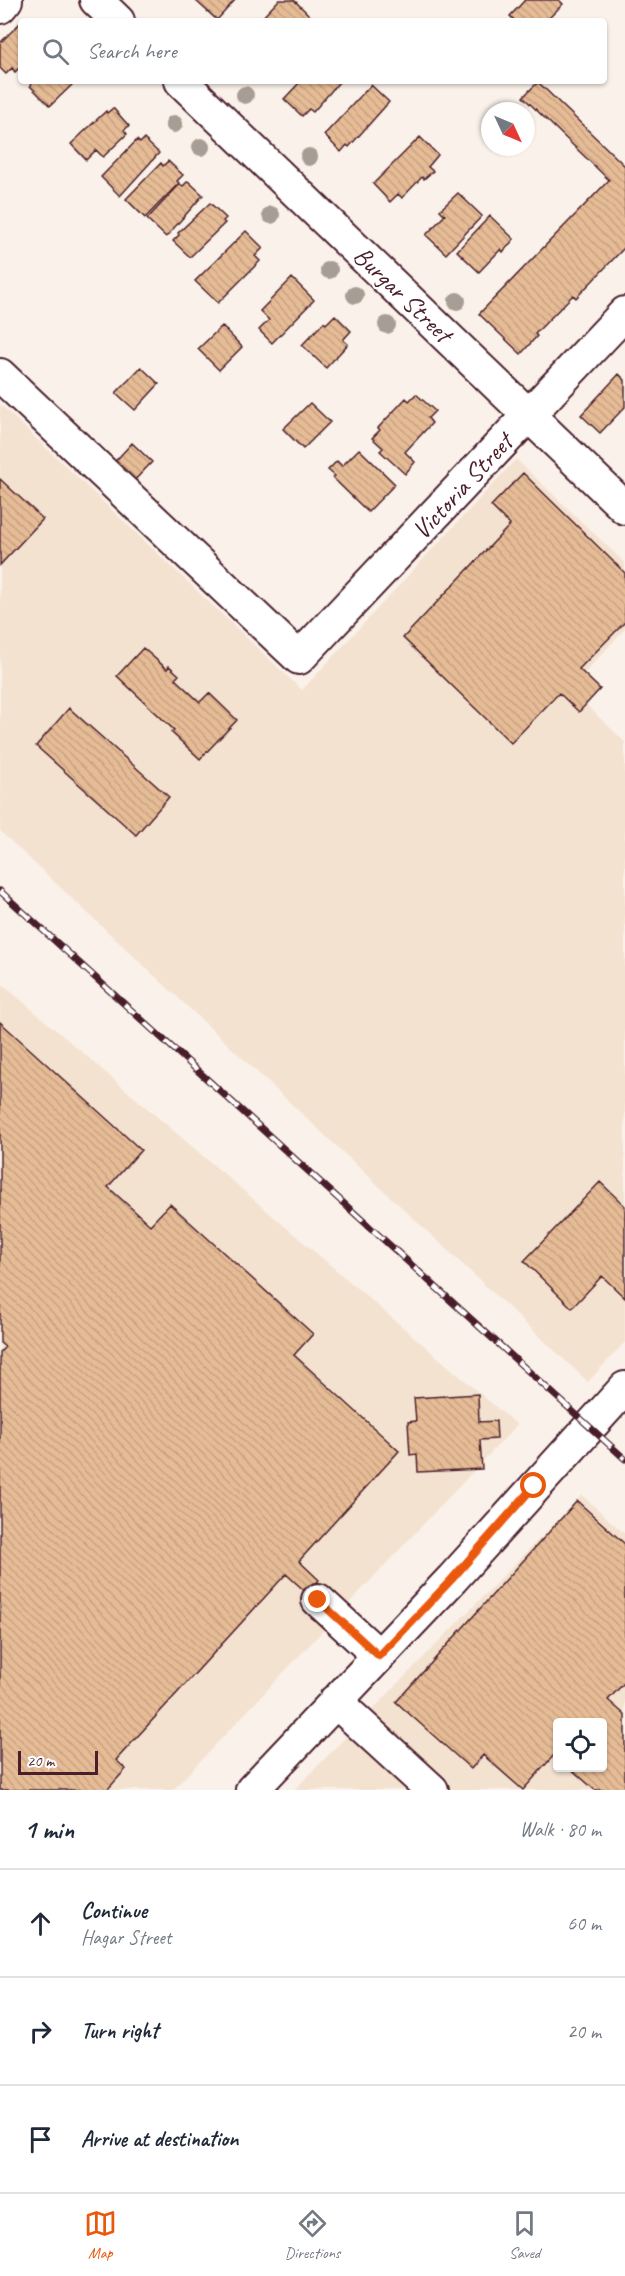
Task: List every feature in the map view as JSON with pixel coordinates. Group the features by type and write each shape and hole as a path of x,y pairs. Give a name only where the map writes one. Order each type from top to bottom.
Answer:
{"street":[{"path":"0,7 6,0"},
{"path":"96,0 115,18"},
{"name":"Burgar Street","path":"184,84 625,508"},
{"name":"Victoria Street","path":"0,375 299,658 625,314"},
{"path":"252,1790 452,1579 625,1388"},
{"path":"318,1600 379,1656"},
{"path":"335,1701 432,1790"}],"shaded area":[{"path":"0,404 302,690 516,459 625,563 625,629 570,689 625,742 625,1342 588,1382 0,831"},
{"path":"0,982 517,1425 173,1790 0,1790"},
{"path":"582,1495 625,1534 625,1790 294,1790"}],"building":[{"path":"195,0 235,0 219,18 215,18"},
{"path":"279,0 294,0 312,18 262,18"},
{"path":"525,0 559,0 563,4 549,18 512,18 510,16"},
{"path":"18,25 18,69 15,72 12,68 6,74 0,68 0,43"},
{"path":"32,84 73,84 50,106 30,86"},
{"path":"298,84 337,84 313,112 309,109 302,116 284,99"},
{"path":"536,84 540,84 625,166 625,247 576,298 573,295 535,334 537,336 521,354 479,314 609,180 535,109 535,102 528,102 523,97"},
{"path":"371,85 389,102 349,147 347,145 341,152 324,135"},
{"path":"113,108 129,126 124,130 127,134 103,157 96,150 86,160 71,144 106,111 107,113"},
{"path":"420,137 438,155 428,167 433,171 424,179 422,177 402,198 398,194 390,202 373,184"},
{"path":"144,139 159,153 120,196 101,177 137,140 140,143"},
{"path":"168,161 183,175 177,181 179,183 145,218 126,199 161,163 163,166"},
{"path":"188,181 203,195 166,237 147,219 180,184 183,186"},
{"path":"458,193 482,216 446,254 426,235 445,215 440,210"},
{"path":"210,203 226,218 223,221 225,223 190,257 173,241 179,235 178,233"},
{"path":"490,216 514,239 503,252 501,249 479,272 457,251"},
{"path":"246,231 263,248 255,256 260,261 218,303 195,281"},
{"path":"292,278 314,300 272,343 259,330 269,320 260,311"},
{"path":"335,315 351,331 343,340 348,344 326,368 302,345 324,322 326,324"},
{"path":"222,326 242,347 219,370 198,349"},
{"path":"141,367 159,384 135,410 116,393"},
{"path":"619,374 625,380 625,407 600,433 581,415"},
{"path":"416,394 435,411 428,418 432,423 405,452 415,462 405,474 380,451 383,448 372,438 380,430 378,428 406,398 409,401"},
{"path":"310,403 330,422 303,449 283,429"},
{"path":"132,443 152,462 129,486 109,468"},
{"path":"359,449 395,484 368,512 333,478 335,476 328,470 337,461 342,466"},
{"path":"523,473 625,573 625,622 579,669 600,689 579,712 559,693 511,743 403,638 510,525 491,506"},
{"path":"0,479 43,519 0,565"},
{"path":"143,648 167,669 169,666 179,675 175,679 200,702 209,693 237,720 200,759 171,732 174,730 117,676"},
{"path":"69,708 169,797 136,835 36,746"},
{"path":"0,1022 141,1150 108,1187 150,1225 170,1204 313,1334 294,1355 399,1451 299,1561 319,1580 307,1593 286,1574 116,1760 126,1769 107,1790 0,1790 0,1352 5,1347 0,1343"},
{"path":"600,1182 625,1206 625,1298 602,1276 572,1308 524,1261"},
{"path":"478,1394 479,1422 496,1421 497,1439 480,1440 482,1469 418,1472 417,1454 410,1455 408,1422 416,1421 414,1398"},
{"path":"577,1501 625,1544 625,1682 608,1700 625,1715 625,1790 595,1790 575,1772 607,1772 607,1718 553,1718 553,1756 523,1790 483,1755 471,1769 396,1702"}],"railway":[{"path":"0,891 625,1459"}],"route":[{"path":"318,1600 379,1656 452,1579 534,1486"}]}
